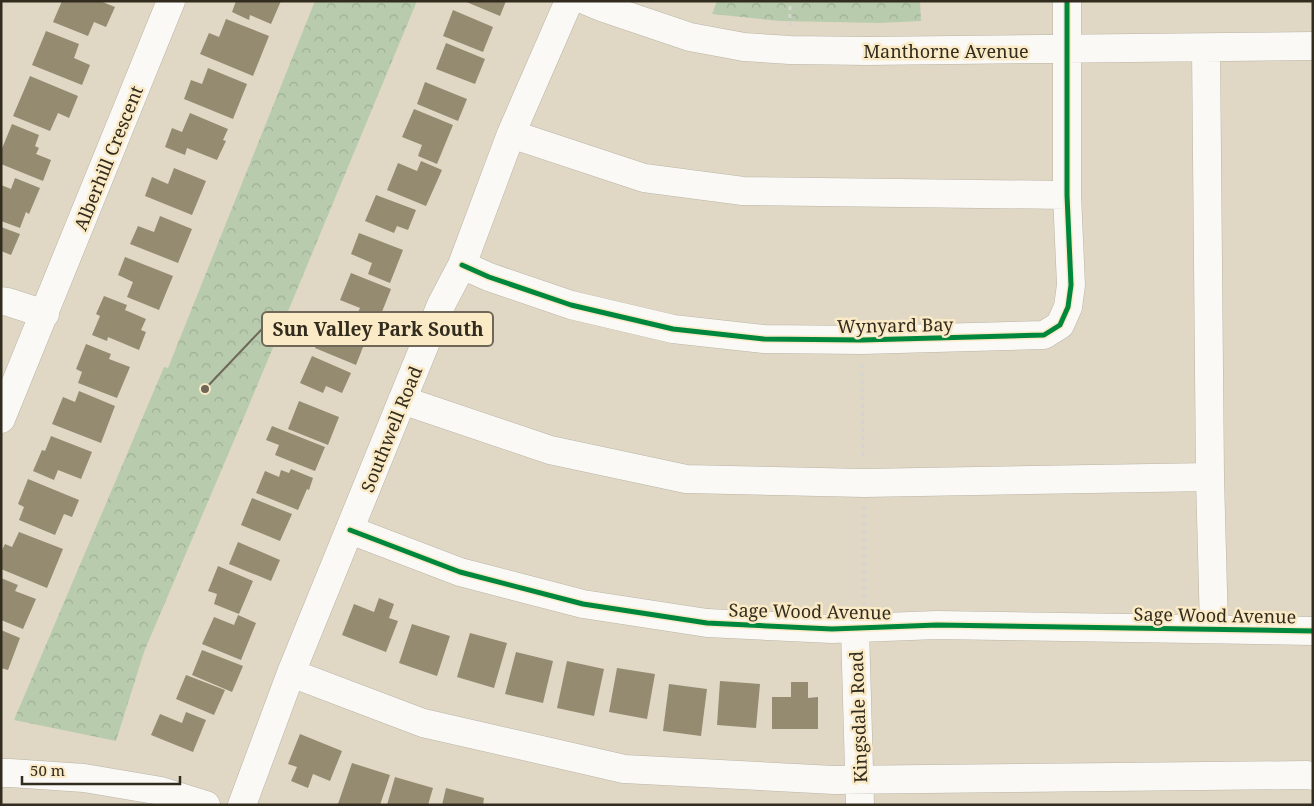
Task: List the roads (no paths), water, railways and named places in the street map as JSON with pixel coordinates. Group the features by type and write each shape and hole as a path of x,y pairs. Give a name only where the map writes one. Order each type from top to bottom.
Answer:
{"street":[{"name":"Alberhill Crescent","path":"1,419 171,1"},
{"name":"Southwell Road","path":"242,805 291,673 441,304 462,264 511,134 569,1"},
{"name":"Manthorne Avenue","path":"587,1 690,37 744,47 790,50 867,52 1313,46"},
{"path":"1067,1 1067,50"},
{"path":"1206,48 1210,477 1214,628"},
{"name":"Wynyard Bay","path":"462,264 490,277 571,305 682,330 764,339 862,340 1044,335 1060,325 1068,307 1071,285 1067,195 1067,50"},
{"path":"511,134 644,178 743,191 1067,195"},
{"path":"1,301 45,314"},
{"path":"402,400 550,450 686,479 864,483 1210,477"},
{"name":"Sage Wood Avenue","path":"350,530 460,572 583,604 707,623 832,629 937,624 1313,631"},
{"name":"Kingsdale Road","path":"855,629 860,792"},
{"path":"291,673 423,723 624,769 834,780 860,792 1307,774 1313,776"},
{"path":"1,774 84,778 161,790 206,805"}],"place":[{"name":"Sun Valley Park South","path":"205,389"}]}
